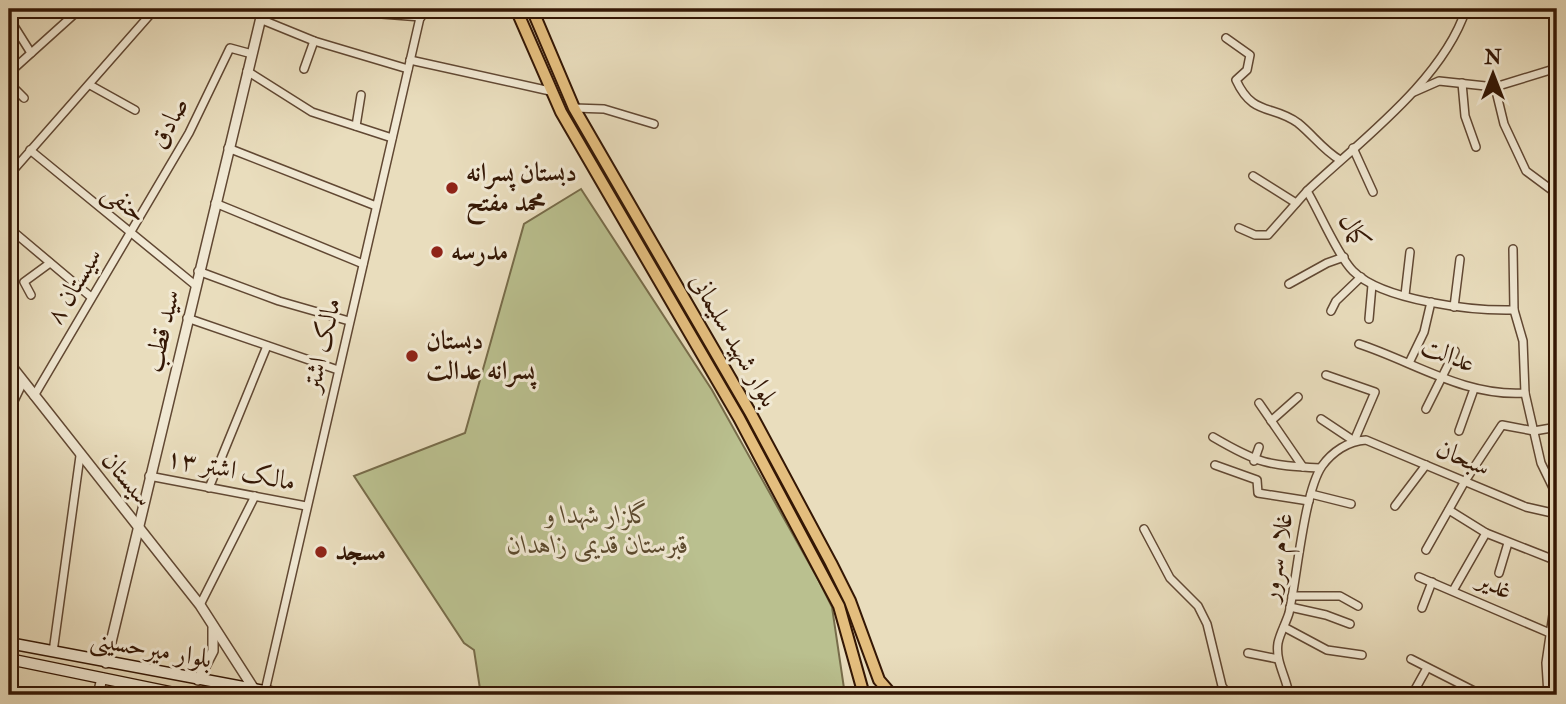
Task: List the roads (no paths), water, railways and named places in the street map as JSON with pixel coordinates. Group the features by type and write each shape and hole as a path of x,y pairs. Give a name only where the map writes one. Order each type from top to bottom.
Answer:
{"main road":[{"name":"بلوار شهید سلیمانی","path":"516,9 550,91 739,418 839,606 864,695"},
{"name":"بلوار شهید سلیمانی","path":"532,9 574,108 750,412 850,601 879,680 892,695"},
{"name":"بلوار میرحسینی","path":"9,646 286,695"},
{"name":"بلوار میرحسینی","path":"9,659 184,695"}],"street":[{"path":"9,73 80,9"},
{"path":"9,175 155,9"},
{"name":"سید قطب","path":"106,663 263,9"},
{"path":"1239,228 1255,235 1268,235 1307,191 1413,92 1458,31 1466,9"},
{"path":"356,12 422,13"},
{"name":"مالک اشتر","path":"259,690 306,506 422,13"},
{"path":"9,18 31,53"},
{"path":"260,19 313,41 409,65 550,91"},
{"path":"1226,38 1250,55 1247,70 1236,80 1249,102 1261,110 1297,123 1328,153 1340,160"},
{"path":"304,69 313,41"},
{"name":"صادق","path":"129,234 189,133 230,48 252,54"},
{"path":"1413,92 1439,81 1495,88 1557,68"},
{"path":"247,71 312,112 392,138"},
{"path":"9,83 24,99"},
{"path":"1462,83 1465,116 1476,147"},
{"path":"90,85 135,110"},
{"path":"1495,88 1504,124 1525,171 1557,194"},
{"path":"356,126 361,94"},
{"path":"574,108 604,109 654,124"},
{"path":"228,148 376,206"},
{"path":"1353,148 1373,192"},
{"name":"حنفی","path":"30,150 129,234 195,285"},
{"path":"1253,176 1296,202"},
{"name":"کمال","path":"1307,191 1352,270 1371,285 1454,307 1514,310"},
{"path":"215,202 363,264"},
{"path":"9,228 91,297"},
{"name":"سیستان ۸","path":"34,397 129,234"},
{"path":"1513,249 1514,310 1523,341 1525,393 1541,463 1557,496"},
{"path":"1405,295 1410,252"},
{"path":"1289,284 1344,257"},
{"path":"1454,307 1460,259"},
{"path":"32,295 24,282 50,263"},
{"path":"198,271 279,301 349,321"},
{"path":"1331,311 1336,301 1361,277"},
{"path":"1369,319 1371,285"},
{"path":"1409,363 1424,332 1431,302"},
{"path":"187,318 338,370"},
{"name":"عدالت","path":"1359,344 1474,388 1505,394 1525,393"},
{"path":"209,488 267,346"},
{"path":"1426,409 1455,351"},
{"name":"سیستان","path":"9,363 200,605 259,690"},
{"path":"1321,419 1353,441 1375,392 1326,374"},
{"path":"9,424 12,405 23,382"},
{"path":"1459,431 1474,388"},
{"path":"1271,421 1298,397"},
{"path":"1259,403 1303,467"},
{"path":"1426,550 1465,481 1502,425 1534,431 1557,427"},
{"path":"1213,437 1254,461 1321,468"},
{"name":"سبحان","path":"1353,441 1366,440 1526,507 1557,514"},
{"name":"غلام سرور","path":"1289,695 1278,659 1278,642 1290,607 1310,498 1321,468 1335,453 1353,441"},
{"path":"1254,461 1259,447"},
{"path":"53,652 80,456"},
{"path":"1214,465 1257,481 1258,493 1351,504"},
{"path":"1395,506 1426,465"},
{"path":"1548,478 1557,475"},
{"name":"مالک اشتر ۱۳","path":"149,476 306,506"},
{"path":"200,605 255,496"},
{"path":"1449,510 1486,533 1557,561"},
{"path":"1144,529 1170,578 1198,606 1207,624 1211,653 1222,686 1228,695"},
{"path":"1454,589 1486,533"},
{"path":"1499,573 1508,543"},
{"name":"غدیر","path":"1419,577 1454,589 1552,634"},
{"path":"1422,608 1432,582"},
{"path":"1510,695 1512,691 1547,695 1552,671 1552,634 1556,623 1557,594"},
{"path":"1292,596 1340,596 1358,606"},
{"path":"1290,607 1350,624"},
{"path":"198,680 213,650 212,622"},
{"path":"1284,627 1327,650 1362,655"},
{"path":"1248,653 1278,659"},
{"path":"1411,659 1482,695"},
{"path":"1412,695 1427,668"},
{"path":"98,695 102,678"}],"place":[{"name":"دبستان پسرانه محمد مفتح","path":"452,188"},
{"name":"مدرسه","path":"437,252"},
{"name":"دبستان پسرانه عدالت","path":"412,356"},
{"name":"مسجد","path":"321,552"}],"park label":[{"name":"گلزار شهدا و قبرستان قدیمی زاهدان","path":"598,530"}]}
